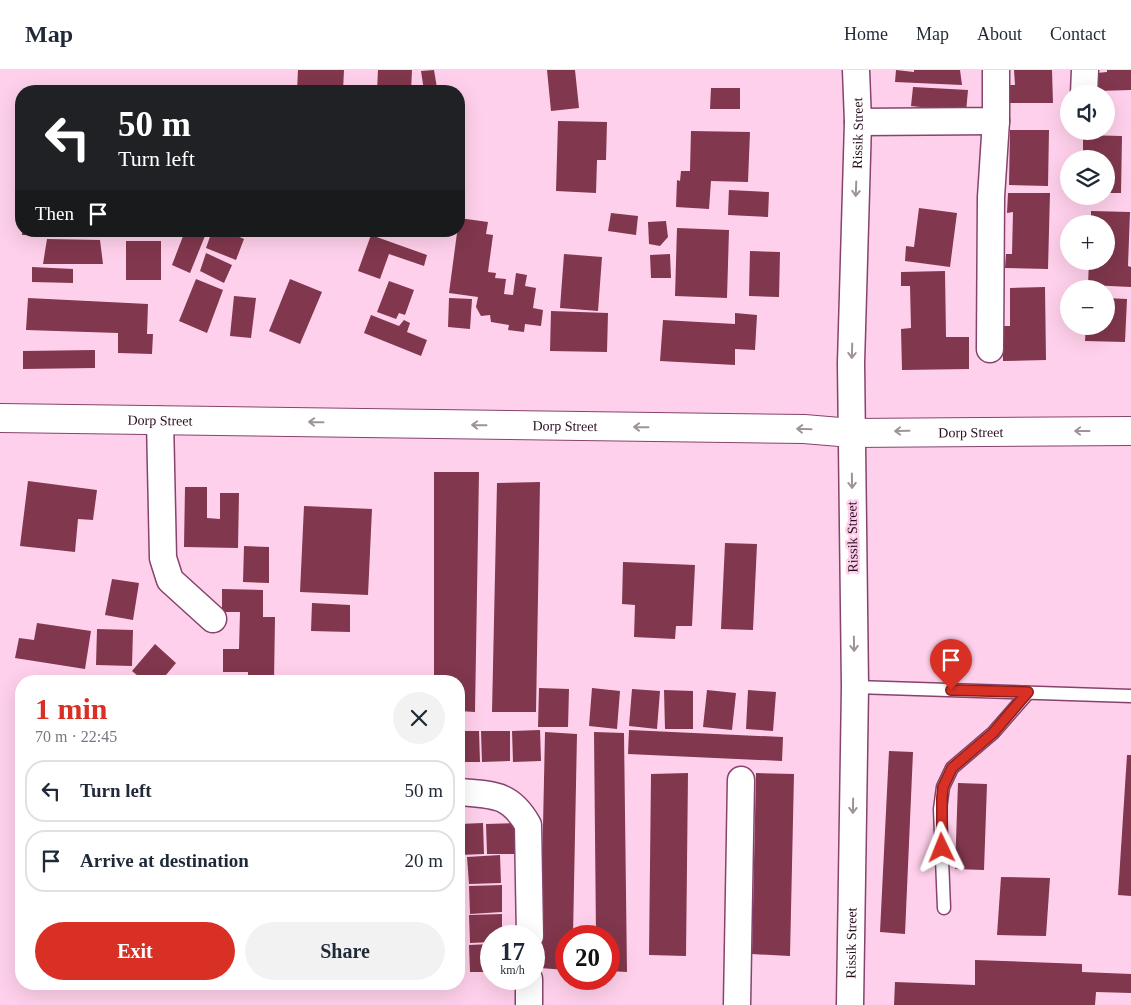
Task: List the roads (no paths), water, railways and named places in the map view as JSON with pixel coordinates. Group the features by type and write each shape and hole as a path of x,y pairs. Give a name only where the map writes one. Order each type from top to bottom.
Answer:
{"street":[{"name":"Rissik Street","path":"850,1005 855,687 851,363 858,122 856,70"},
{"path":"990,349 991,197 996,120 996,70"},
{"path":"1084,70 1084,85"},
{"path":"858,122 996,120"},
{"name":"Dorp Street","path":"0,418 804,429 852,432 1131,431"},
{"path":"160,420 163,558 170,580 213,619"},
{"path":"737,1005 741,780"},
{"path":"465,793 497,796 510,801 521,811 528,825 530,925"},
{"path":"529,990 529,1005"}],"lane":[{"path":"855,687 1131,696"},
{"path":"944,908 940,809 943,787 952,768 993,733 1028,692"}]}
